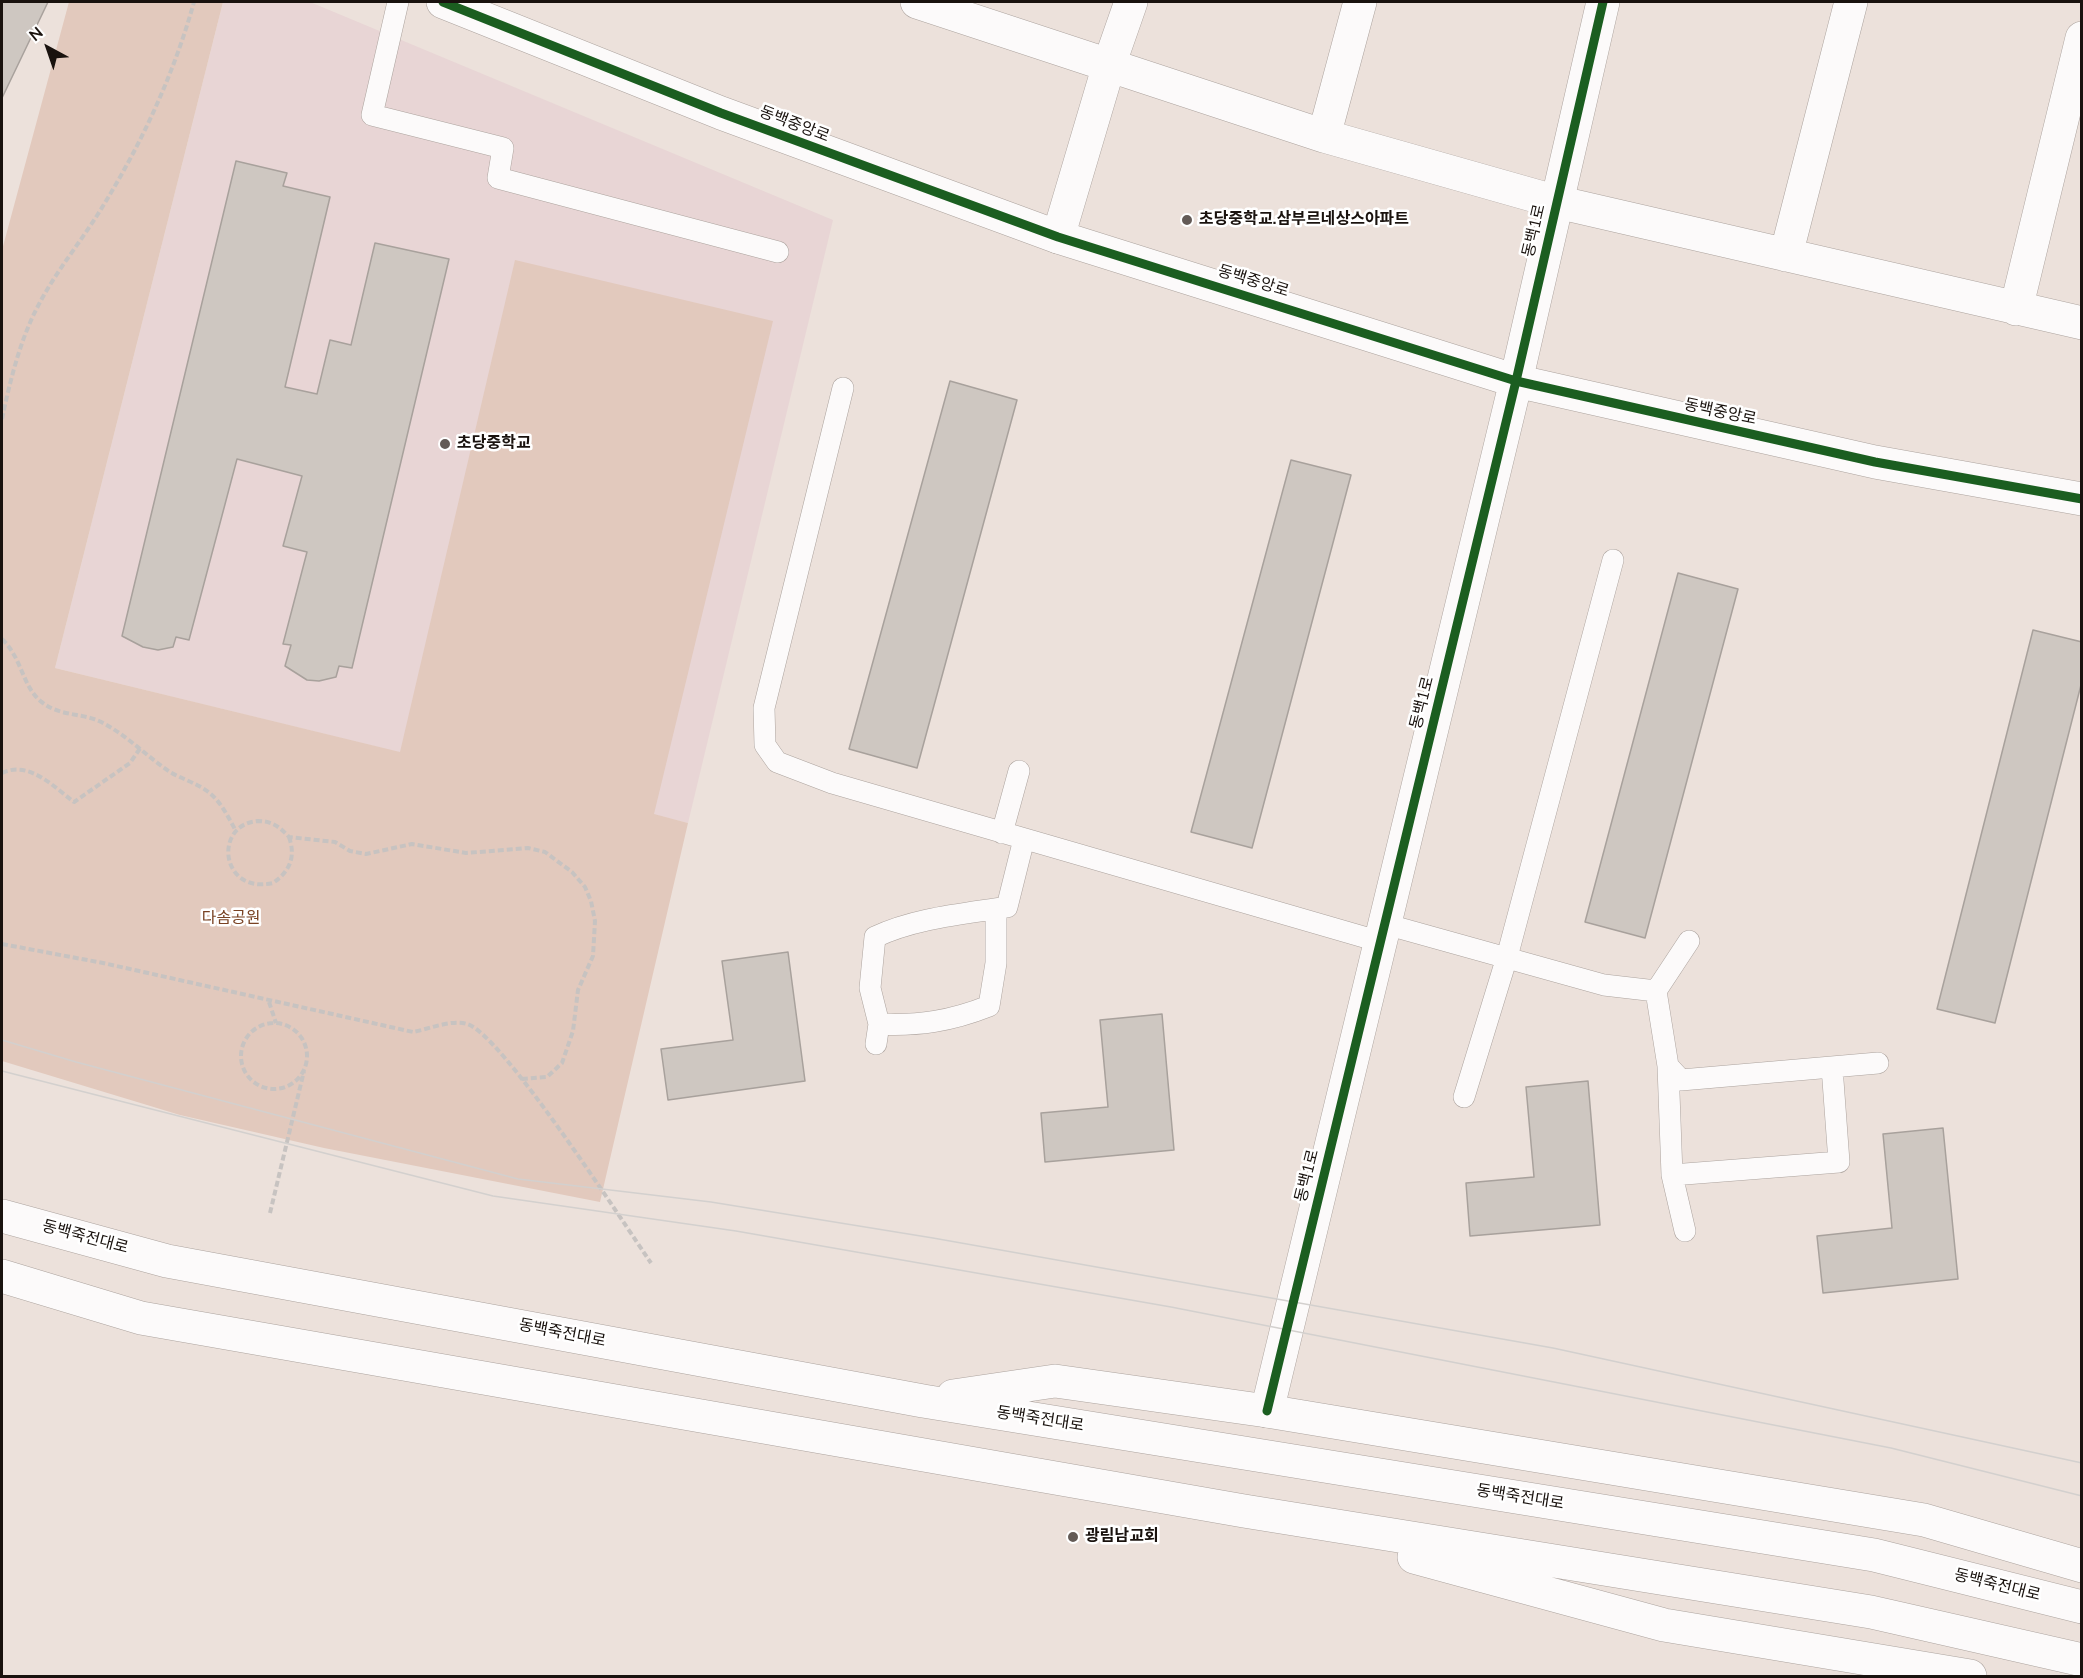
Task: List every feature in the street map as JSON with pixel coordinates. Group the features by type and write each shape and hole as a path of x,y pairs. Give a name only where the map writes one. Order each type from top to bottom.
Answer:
{"main road":[{"name":"동백중앙로","path":"443,2 721,114 1058,237 1516,381 1875,462 2082,499"},
{"path":"917,2 1324,136 1557,202 2082,323"},
{"path":"1058,237 1109,65 1131,2"},
{"path":"1324,136 1360,2"},
{"name":"동백1로","path":"1267,1411 1516,381 1603,2"},
{"path":"1786,255 1851,2"},
{"path":"2016,309 2082,38"},
{"name":"동백죽전대로","path":"2,1216 167,1261 923,1401 1874,1555 2082,1607"},
{"path":"2,1276 141,1318 1244,1511 1871,1612 2082,1660"},
{"path":"923,1401 1054,1381 1267,1411 1924,1520 2082,1566"},
{"path":"1244,1511 1664,1625 1970,1677"}],"lane":[{"path":"398,2 372,115 504,148 498,178 778,252"},
{"path":"843,388 764,708 765,745 777,762 821,779 1002,833 1383,933 1507,957 1604,985 1656,991"},
{"path":"1464,1097 1507,957 1613,560"},
{"path":"1002,833 1019,771"},
{"path":"996,909 996,963 989,1006 963,1016 877,1034 870,988 874,937 900,925 1007,907 1024,839"},
{"path":"1685,1231 1672,1175 1668,1066 1656,991 1689,941"},
{"path":"1668,1066 1681,1080 1878,1063"},
{"path":"1672,1175 1839,1162 1832,1067"}],"path":[{"path":"2,419 9,386 38,306 100,212 157,110 194,2"},
{"path":"2,639 14,650 28,685 42,702 64,713 104,723 141,747 169,771 206,790 221,805 236,831"},
{"path":"2,773 30,771 74,802 130,763 141,747"},
{"path":"264,821 282,829 289,837 292,857 289,868 273,883 262,885 241,879 233,871 228,850 236,831 254,822 264,821"},
{"path":"289,837 335,842 350,852 366,854 412,844 466,853 528,848 545,852 572,872 585,887 591,902 595,921 593,956 578,990 573,1031 562,1063 547,1077 521,1080"},
{"path":"2,944 103,963 269,1002 413,1032 453,1024 468,1024 485,1036 521,1080 651,1263"},
{"path":"269,1002 276,1023"},
{"path":"270,1213 306,1063 307,1051 297,1032 276,1023 255,1029 242,1047 243,1068 249,1077 266,1088 287,1086 296,1080 306,1063"}],"shaded area":[{"name":"초당중학교","path":"223,2 310,2 833,220 688,823 55,668"}],"green space":[{"name":"다솜공원","path":"69,2 223,2 55,668 400,752 515,260 773,321 654,814 688,823 600,1202 324,1148 180,1115 2,1061 2,250"}],"building":[{"path":"2,2 48,2 2,98"},
{"path":"236,161 287,173 283,186 330,197 285,387 317,394 330,340 351,345 375,243 449,259 352,668 339,666 336,677 319,681 307,680 285,666 291,645 283,644 307,552 283,546 302,476 237,459 189,640 176,637 173,647 158,650 143,647 122,636"},
{"path":"950,381 1017,400 917,768 849,749"},
{"path":"1291,460 1351,475 1252,848 1191,832"},
{"path":"1678,573 1738,589 1645,938 1585,922"},
{"path":"2033,630 2082,642 2082,681 1995,1023 1937,1009"},
{"path":"788,952 805,1081 668,1100 661,1049 733,1040 722,961"},
{"path":"1162,1014 1174,1150 1045,1162 1041,1113 1108,1107 1100,1020"},
{"path":"1588,1081 1600,1225 1470,1236 1466,1183 1534,1177 1526,1087"},
{"path":"1943,1128 1958,1279 1823,1293 1817,1236 1892,1228 1883,1134"}],"tram line":[{"path":"2,1040 76,1062 518,1179 711,1202 933,1238 1553,1348 2082,1463"},
{"path":"2,1071 493,1196 736,1231 1171,1307 1891,1448 2082,1496"}],"cycle path":[{"path":"443,2 721,113 1058,237 1516,381 1875,462 2082,499"},
{"path":"1267,1411 1516,381 1603,2"}],"place":[{"name":"초당중학교.삼부르네상스아파트","path":"1187,220"},
{"name":"초당중학교","path":"445,444"},
{"name":"광림남교회","path":"1073,1537"}]}
